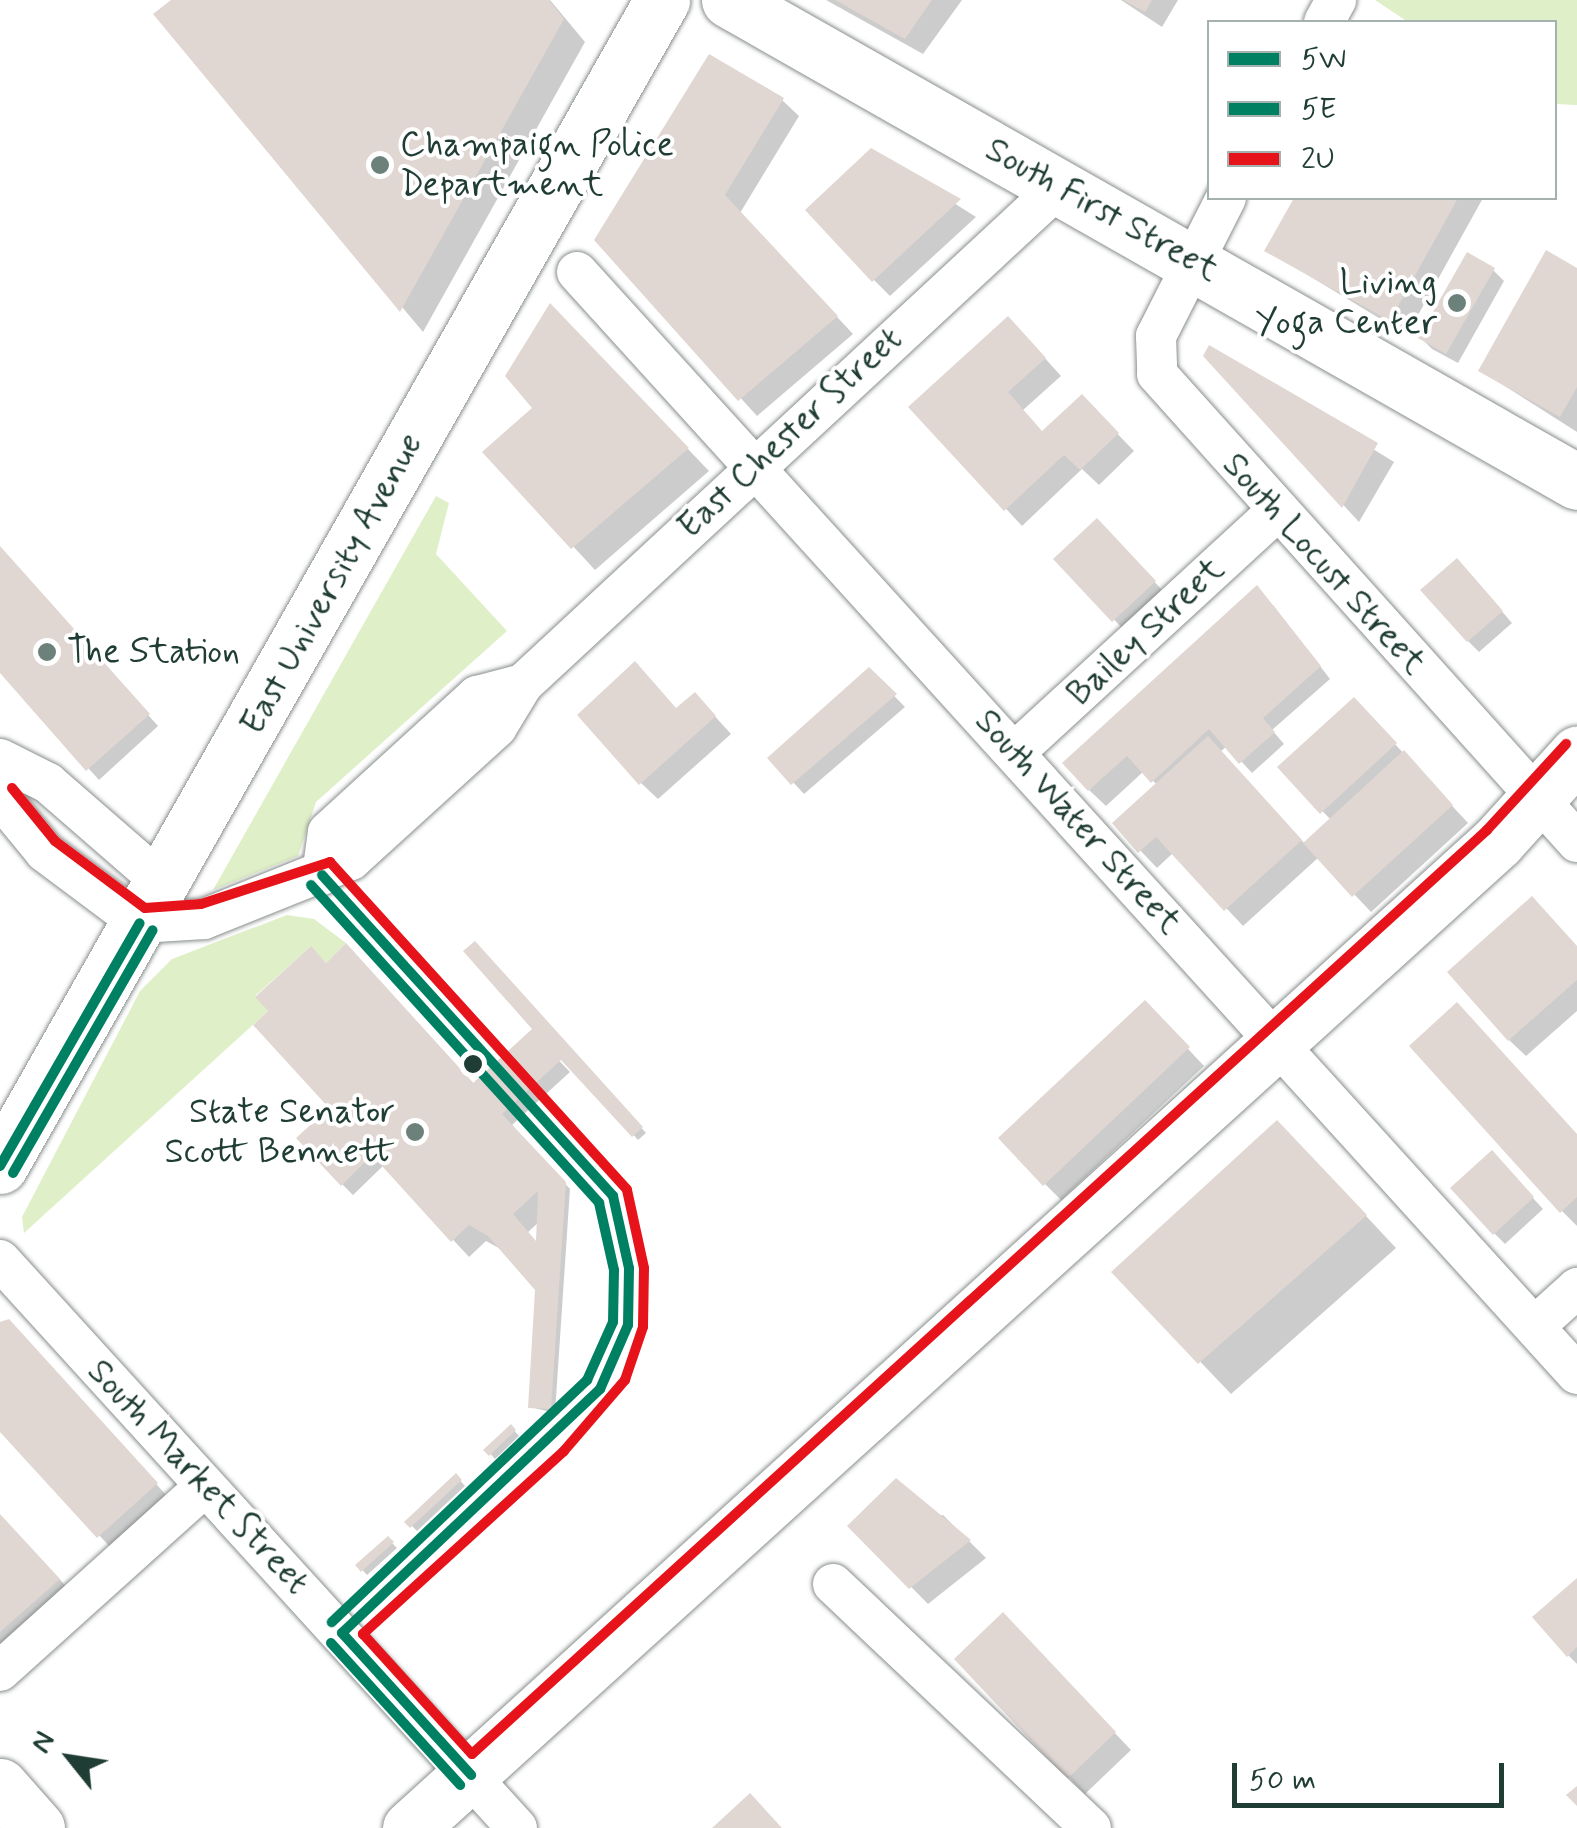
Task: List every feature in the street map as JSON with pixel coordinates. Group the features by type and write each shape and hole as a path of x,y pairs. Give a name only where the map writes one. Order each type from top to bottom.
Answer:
{"street":[{"name":"East University Avenue","path":"0,1166 662,0"},
{"name":"South First Street","path":"730,0 1577,482"},
{"name":"East Chester Street","path":"152,903 204,919 322,875 350,860 497,727 523,684 754,465 1060,186"},
{"name":"South Locust Street","path":"1225,200 1156,336 1157,374 1577,842"},
{"name":"South Water Street","path":"577,272 1577,1374"},
{"name":"Bailey Street","path":"1016,752 1276,511"},
{"path":"410,1828 1540,800 1577,754"},
{"path":"0,759 48,784 152,903"},
{"path":"0,798 46,852 152,903"},
{"name":"South Market Street","path":"0,1260 517,1828"},
{"path":"1535,1326 1577,1288"},
{"path":"0,1672 204,1487"},
{"path":"833,1584 1092,1828"},
{"path":"0,1786 37,1828"}],"green space":[{"path":"1375,0 1577,0 1577,105 1557,104 1557,20 1405,20"},
{"path":"436,496 449,503 436,554 507,631 316,802 298,856 213,890"},
{"path":"287,915 314,919 346,943 326,963 310,947 255,996 268,1011 24,1233 22,1217 140,991 172,959"}],"building":[{"name":"Champaign Police Department","path":"171,0 549,0 564,19 400,312 153,14"},
{"path":"835,0 932,0 905,39"},
{"path":"1123,0 1152,0 1145,12"},
{"path":"709,54 784,98 725,195 838,316 738,401 594,240"},
{"path":"871,148 961,199 872,282 805,210"},
{"path":"1293,200 1457,200 1390,321 1264,251"},
{"path":"1546,250 1577,268 1577,387 1560,417 1478,371"},
{"name":"Living Yoga Center","path":"1467,252 1495,268 1446,354 1418,338"},
{"path":"550,303 689,448 571,549 482,452 532,408 505,376"},
{"path":"1008,316 1046,358 1008,392 1042,431 1082,394 1119,433 1080,470 1064,455 1004,511 908,407"},
{"path":"1209,345 1378,443 1342,508 1203,356"},
{"path":"1097,518 1156,581 1112,622 1053,559"},
{"name":"The Station","path":"0,546 150,714 86,771 0,673"},
{"path":"1457,558 1503,611 1467,642 1420,590"},
{"path":"1257,585 1321,666 1263,718 1275,732 1239,764 1209,729 1151,783 1127,756 1088,791 1062,763"},
{"path":"635,661 676,708 695,692 716,716 639,785 577,715"},
{"path":"869,667 897,694 791,785 767,758"},
{"path":"1354,697 1397,743 1320,814 1277,767"},
{"path":"1208,736 1302,840 1224,911 1156,837 1138,853 1112,823"},
{"path":"1404,750 1453,805 1352,897 1303,843"},
{"path":"1532,896 1577,946 1577,980 1508,1041 1447,972"},
{"path":"475,941 643,1127 632,1137 561,1060 502,1114 566,1182 551,1409 528,1408 535,1290 488,1236 469,1225 451,1242 372,1155 341,1186 296,1138 329,1108 253,1025 268,1011 255,997 311,946 326,963 346,943 473,1083 532,1029 463,951","holes":["538,1191 536,1241 513,1214"]},
{"path":"1145,1000 1190,1047 1043,1186 998,1138"},
{"path":"1457,1002 1577,1134 1577,1197 1560,1213 1409,1046"},
{"path":"1277,1120 1367,1215 1198,1364 1111,1272"},
{"path":"1492,1150 1534,1197 1493,1235 1450,1188"},
{"path":"9,1319 158,1483 97,1538 0,1432 0,1322"},
{"path":"511,1424 516,1430 489,1456 483,1450"},
{"path":"456,1473 462,1480 410,1528 404,1522"},
{"path":"896,1478 971,1540 909,1589 847,1526"},
{"path":"0,1514 60,1579 0,1632"},
{"path":"388,1536 394,1542 361,1572 355,1565"},
{"path":"1577,1578 1577,1647 1567,1657 1532,1617"},
{"path":"1003,1612 1116,1732 1067,1779 954,1659"},
{"path":"1577,1786 1577,1806 1566,1795"},
{"path":"750,1793 782,1828 712,1828"}],"transit line":[{"name":"2U","path":"12,788 55,841 145,908 201,904 330,862 627,1190 644,1268 643,1327 625,1380 564,1451 363,1634 472,1754 1487,830 1566,744"},
{"name":"5W","path":"322,875 613,1196 629,1268 628,1325 600,1389 342,1633"},
{"name":"5E","path":"311,885 599,1203 614,1270 613,1322 587,1380 332,1622"},
{"name":"5W","path":"0,1166 140,923"},
{"name":"5E","path":"13,1173 153,930"},
{"name":"5W","path":"342,1633 471,1775"},
{"name":"5E","path":"331,1643 460,1785"}],"place":[{"name":"Champaign Police Department","path":"380,165"},
{"name":"Living Yoga Center","path":"1457,303"},
{"name":"The Station","path":"47,652"},
{"name":"State Senator Scott Bennett","path":"415,1132"}]}
